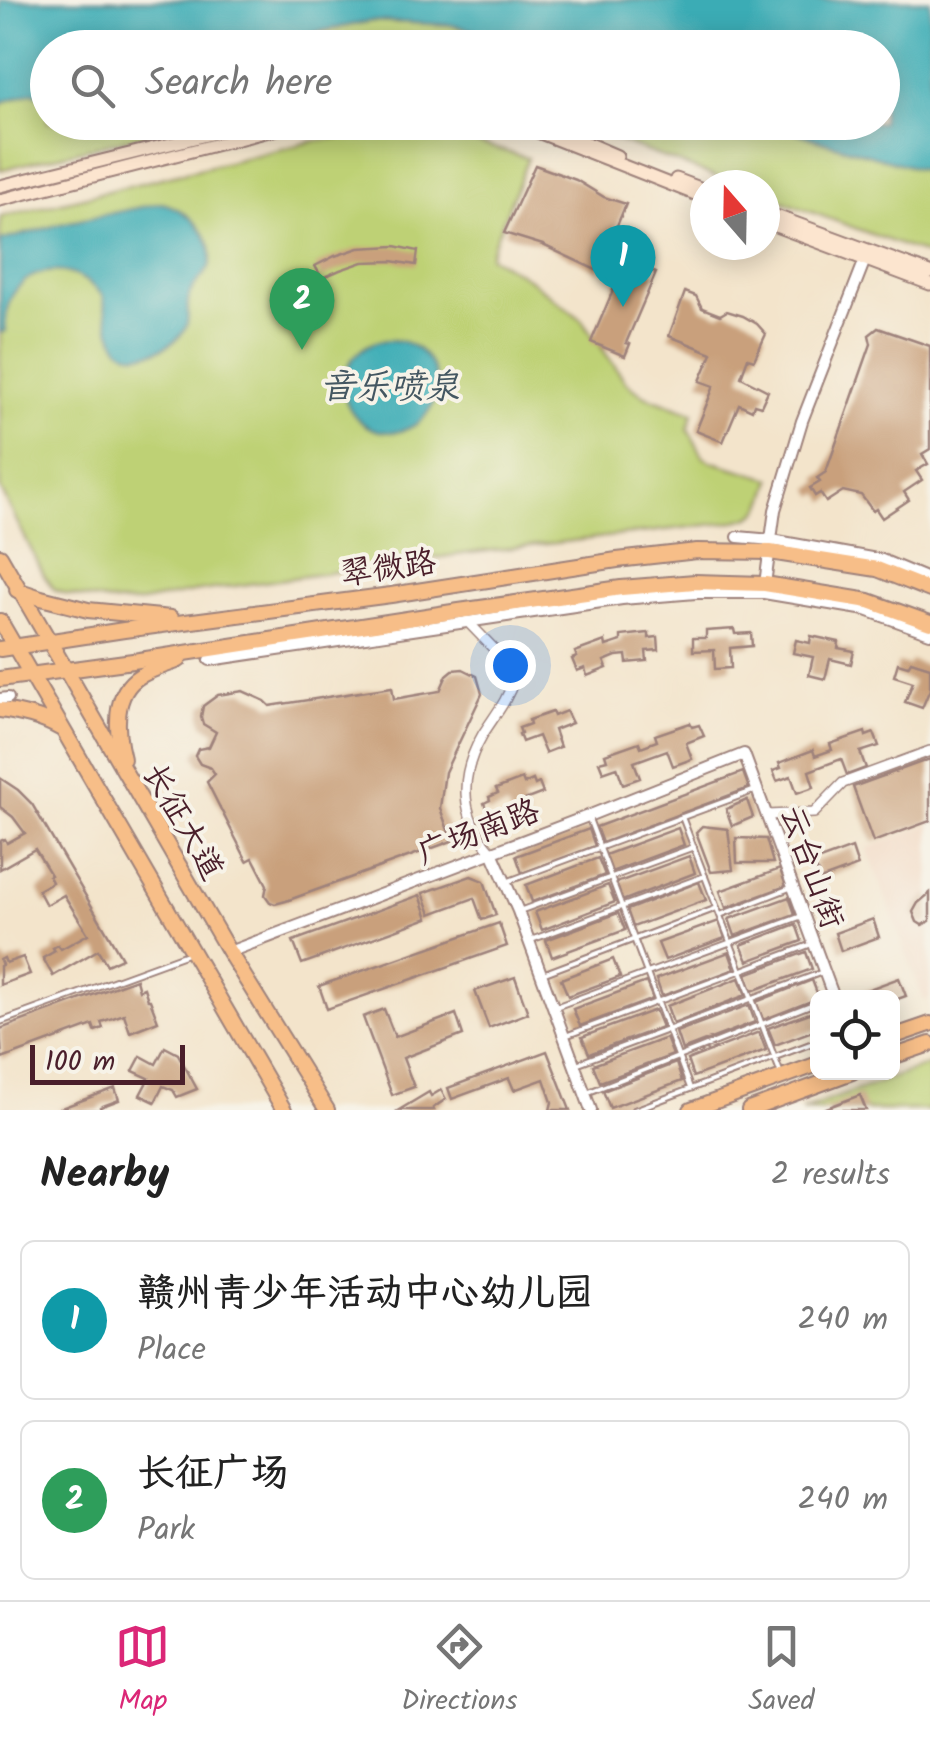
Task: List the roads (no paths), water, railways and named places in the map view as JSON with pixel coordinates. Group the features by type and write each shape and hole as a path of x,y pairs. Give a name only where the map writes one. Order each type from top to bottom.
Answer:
{"main road":[{"path":"0,186 186,140"},
{"path":"0,200 234,140"},
{"path":"560,140 690,192"},
{"path":"582,140 690,184"},
{"path":"780,218 930,284"},
{"path":"780,227 930,273"},
{"name":"翠微路","path":"7,648 697,550 771,546 877,569 930,590"},
{"name":"长征大道","path":"0,556 229,952 326,1110"},
{"name":"翠微路","path":"0,679 208,654 640,587 695,582 765,584 869,601 930,623"},
{"path":"18,590 88,610 197,621"},
{"name":"长征大道","path":"0,621 7,648 30,675 284,1110"},
{"path":"128,779 117,724 125,692 140,676 208,654"},
{"path":"3,702 60,728"},
{"path":"900,1035 930,1024"},
{"path":"900,1055 930,1044"},
{"path":"691,1110 810,1067"},
{"path":"749,1110 830,1080"}],"street":[{"path":"765,584 776,510 802,421 867,256"},
{"path":"738,537 771,546 882,560 930,580"},
{"path":"464,616 696,592 764,594 866,610 930,633"},
{"path":"464,616 496,650 514,678 510,694 472,755 465,802 478,837 492,852 518,911 591,1110"},
{"path":"768,816 814,813 844,783 930,750"},
{"name":"广场南路","path":"229,952 744,754"},
{"name":"云台山街","path":"744,754 830,990"}],"lane":[{"path":"505,882 758,789"},
{"path":"588,816 690,1088"},
{"path":"682,817 782,1077"},
{"path":"518,911 694,847"},
{"path":"528,941 705,876"},
{"path":"720,915 793,887"},
{"path":"540,974 717,908"},
{"path":"553,1008 802,915"},
{"path":"564,1037 814,943"},
{"path":"0,1022 191,952"},
{"path":"574,1064 824,971"},
{"path":"584,1094 810,1005"},
{"path":"634,1110 810,1043"}],"water":[{"path":"0,0 930,0 930,172 818,140 900,140 900,30 472,30 451,25 372,21 327,30 30,30 30,93 0,103"},
{"path":"161,203 180,210 197,224 211,254 208,268 189,296 186,327 175,341 146,354 127,353 113,337 103,296 87,282 54,271 38,274 13,294 6,331 0,333 0,241"},
{"name":"音乐喷泉","path":"390,340 407,344 422,354 432,369 436,386 432,403 422,418 407,428 390,432 373,428 358,418 348,403 344,386 348,369 358,354 373,344"}],"place":[{"name":"赣州青少年活动中心幼儿园","path":"623,307"},
{"name":"长征广场","path":"302,350"}]}
